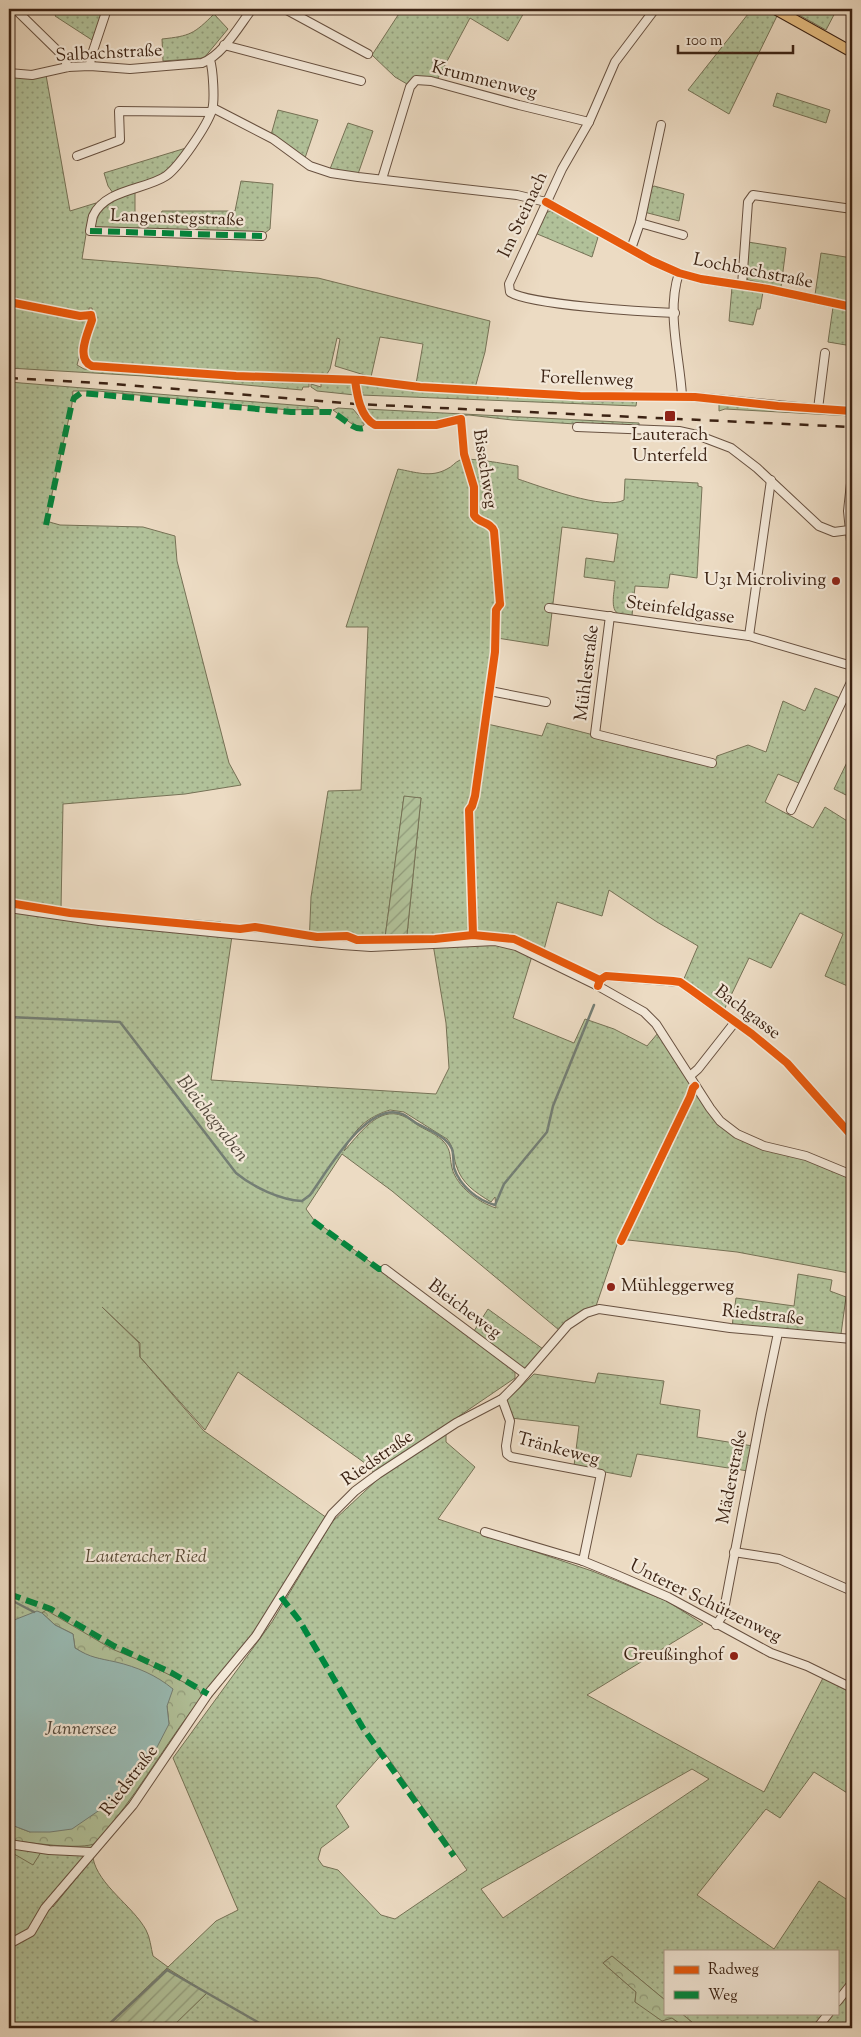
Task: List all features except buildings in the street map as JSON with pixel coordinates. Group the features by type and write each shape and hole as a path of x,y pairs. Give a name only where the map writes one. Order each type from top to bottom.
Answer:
{"main road":[{"path":"775,9 787,12 852,52"}],"street":[{"path":"15,9 63,56 68,67"},
{"path":"90,66 91,57 107,9"},
{"path":"77,156 120,140 120,111 212,110 210,60 252,9"},
{"path":"286,9 368,54"},
{"name":"Im Steinach","path":"655,9 615,62 588,122 546,202 509,284 510,292 516,296 551,302 674,313"},
{"path":"224,45 361,81"},
{"name":"Salbachstraße","path":"9,73 32,74 68,67 90,66 130,69 202,63 210,60"},
{"name":"Krummenweg","path":"382,179 410,88 416,80 432,81 519,106 588,122"},
{"name":"Lochbachstraße","path":"212,110 273,139 310,166 345,176 517,195 546,202 679,273 701,279 742,285 852,307"},
{"name":"Langenstegstraße","path":"212,110 186,154 174,169 165,176 117,195 103,204 94,215 90,231 262,236"},
{"path":"631,249 640,223 661,125"},
{"path":"742,285 748,202 753,195 852,208"},
{"path":"640,223 683,235"},
{"name":"Lochbachstraße","path":"679,273 676,284 674,313 682,396"},
{"name":"Forellenweg","path":"557,395 611,397 682,396 818,409 825,353"},
{"path":"577,427 673,431 690,434 738,451 819,526 834,532 849,530"},
{"path":"852,474 848,499 852,551"},
{"path":"749,636 771,480"},
{"name":"Steinfeldgasse","path":"549,608 749,636 852,666"},
{"name":"Mühlestraße","path":"610,616 596,734 712,763"},
{"path":"791,810 852,680"},
{"path":"490,691 546,702"},
{"path":"9,908 99,921 342,945 381,947 495,941 516,946 598,986 644,1012 656,1024 715,1115 737,1134 764,1146 806,1156 852,1176"},
{"name":"Bachgasse","path":"598,986 600,980 606,976 680,982 752,1034"},
{"path":"690,1076 698,1069 736,1022"},
{"name":"Bachgasse","path":"786,1063 852,1136"},
{"name":"Bleicheweg","path":"385,1269 525,1374"},
{"name":"Riedstraße","path":"9,1944 31,1932 45,1908 133,1805 208,1694 256,1636 332,1514 355,1491 378,1474 456,1423 502,1399 568,1325 586,1313 600,1309 730,1328 852,1339"},
{"name":"Mäderstraße","path":"716,1624 723,1615 778,1333"},
{"name":"Tränkeweg","path":"502,1399 510,1421 506,1446 507,1454 511,1457 601,1474 584,1561"},
{"name":"Unterer Schützenweg","path":"485,1532 584,1561 668,1597 771,1653 807,1666 852,1688"},
{"path":"734,1552 779,1559 852,1591"},
{"path":"9,1844 49,1850 91,1852"},
{"path":"838,2001 852,1982"},
{"path":"818,2028 828,2014"}],"green space":[{"path":"59,9 92,9 102,14 92,40 55,16"},
{"path":"402,9 526,9 508,41 470,18 437,80 421,77 407,84 395,77 372,55"},
{"path":"752,9 764,9 777,16 729,114 688,90"},
{"path":"799,9 837,9 826,30 792,11 797,12"},
{"path":"214,14 228,29 204,58 163,61 162,39 191,33"},
{"path":"46,75 70,211 96,203 88,222 82,259 318,278 490,321 485,352 475,388 416,384 423,344 380,337 371,377 335,366 340,339 337,338 330,369 325,377 234,374 93,364 86,357 94,321 92,308 89,308 89,320 77,365 84,369 309,382 309,387 303,387 302,390 144,376 9,368 9,76"},
{"path":"777,93 830,110 826,123 773,106"},
{"path":"278,110 318,120 305,158 271,135"},
{"path":"348,123 373,131 358,174 330,169"},
{"path":"186,148 169,171 113,193 108,186 104,173"},
{"path":"241,181 273,184 270,229 265,233 95,228 97,214 102,209 114,200 135,191 135,222 156,224 162,211 235,211"},
{"path":"654,186 684,194 679,221 644,212 651,188"},
{"path":"552,210 599,234 592,257 535,233 544,214"},
{"path":"748,242 786,248 781,287 748,280 746,277"},
{"path":"821,253 852,258 852,303 815,295"},
{"path":"732,287 763,292 760,309 757,309 753,325 729,321"},
{"path":"833,307 852,312 852,346 828,342"},
{"name":"Lauteracher Ried","path":"9,382 318,407 319,409 289,410 98,391 73,391 72,404 46,521 60,525 143,527 175,536 177,561 229,763 241,785 185,794 63,804 61,909 221,922 218,935 232,936 211,1080 436,1094 449,1068 446,1023 433,944 406,944 421,798 404,797 384,945 360,950 309,946 311,897 328,791 361,790 368,627 346,627 398,469 429,474 441,472 460,460 465,459 497,462 518,466 518,479 556,492 588,500 615,503 624,500 625,479 698,483 698,486 702,487 697,578 670,574 668,588 635,586 632,616 620,615 614,608 615,581 584,577 586,558 614,562 618,534 562,527 548,646 497,638 473,797 476,801 487,724 542,736 547,723 714,766 717,756 748,745 766,752 783,701 805,711 815,688 840,698 801,784 778,774 765,802 813,828 825,807 852,824 852,988 825,976 843,934 800,913 771,968 749,958 724,1010 683,981 698,946 657,922 609,890 602,916 557,902 542,957 532,956 513,1018 574,1043 585,1019 614,1029 647,1046 658,1033 724,1127 751,1145 804,1157 852,1180 852,1251 849,1273 737,1252 619,1239 596,1306 585,1310 559,1330 392,1191 342,1154 306,1209 314,1220 515,1370 515,1378 446,1425 446,1442 475,1467 438,1519 592,1571 667,1601 703,1624 587,1695 764,1792 824,1676 852,1690 852,1796 814,1772 780,1818 766,1809 697,1895 774,1949 819,1881 852,1903 852,2028 699,2028 682,2014 838,2014 838,1950 664,1950 664,1999 612,1956 603,1963 636,1992 635,2002 672,2018 686,2028 9,2028","holes":["390,1110 404,1112 447,1139 452,1148 456,1165 465,1182 474,1191 491,1202 495,1197 496,1208 475,1198 458,1181 452,1168 450,1154 442,1140 403,1116 394,1114 377,1118 362,1130 344,1151 352,1136 362,1125 375,1116","102,1307 140,1343 140,1357 139,1343","140,1357 205,1430 238,1372 369,1466 378,1479 332,1522 272,1622 173,1758 238,1910 216,1921 168,1967 153,1956 146,1930 102,1877 96,1868 93,1858 53,1907 51,1905 270,1621 327,1518 204,1431","384,1752 467,1870 395,1919 381,1915 338,1870 323,1866 318,1859 321,1848 349,1827 336,1806","692,1769 709,1779 503,1918 481,1889"]},
{"path":"321,382 348,383 353,388 355,395 317,391 311,387 311,384 321,387"},
{"path":"365,382 439,391 572,398 637,399 636,406 361,395 360,386"},
{"path":"719,401 852,414 852,416 725,409 719,411"},
{"path":"338,408 353,409 364,422 364,425 361,427 352,424 333,410"},
{"path":"365,409 639,423 639,428 512,420 469,415 452,416 428,423 384,424 373,421"},
{"path":"852,752 852,798 834,789"},
{"path":"404,796 421,798 406,944 384,945"},
{"path":"798,1274 832,1280 830,1291 846,1297 841,1334 732,1326 736,1298 794,1306"},
{"path":"488,1309 543,1349 527,1368 522,1368 474,1331"},
{"path":"598,1373 664,1381 660,1404 700,1410 697,1437 753,1446 748,1471 637,1454 631,1477 574,1466 579,1426 511,1418 506,1404 507,1400 534,1374 595,1383"},
{"path":"46,1610 112,1649 146,1663 199,1690 202,1697 103,1836 96,1843 89,1845 54,1845 9,1840 9,1824 30,1832 169,1724 167,1706 135,1668 88,1656 75,1648 73,1634 55,1625 42,1613"},
{"path":"9,1846 41,1852 33,1865 9,1851"},
{"path":"612,1956 664,1999 664,2014 682,2014 699,2028 686,2028 672,2018 662,2021 635,2002 636,1992 603,1963"},
{"path":"167,1968 207,1993 171,2028 105,2028"}],"water":[{"name":"Jannersee","path":"37,1611 55,1625 73,1634 75,1648 95,1657 139,1669 173,1689 167,1706 169,1724 155,1751 120,1796 72,1829 50,1832 30,1832 9,1824 9,1622"}],"waterway":[{"name":"Bleichegraben","path":"9,1017 120,1022 236,1173 259,1188 276,1195 302,1201 310,1195 337,1156 362,1127 375,1118 389,1113 402,1114 446,1141 452,1149 454,1168 460,1181 476,1196 495,1205 504,1184 547,1132 553,1106 594,1005"},
{"path":"9,1599 34,1612"},
{"path":"105,2028 167,1970 268,2028"}],"railway":[{"path":"9,378 115,384 356,404 852,427"}],"marked path":[{"path":"90,231 262,236"},
{"path":"46,525 71,407 74,398 81,393 291,412 330,412 355,427 366,427 371,423"},
{"path":"313,1221 379,1269 385,1269"},
{"path":"9,1594 51,1609 114,1646 172,1673 208,1694"},
{"path":"281,1597 299,1620 363,1728 454,1856"}],"cycle path":[{"path":"546,202 652,261 679,273 701,279 768,289 852,307"},
{"path":"9,302 80,316 91,315 92,320 83,352 87,363 92,366 236,376 363,380 420,387 580,396 695,397 778,406 852,411"},
{"name":"Bisachweg","path":"355,380 358,399 363,411 366,417 375,425 436,425 461,419 464,454 474,487 474,515 494,531 500,604"},
{"path":"473,935 469,810 475,796 495,652 496,610 500,604"},
{"path":"9,903 70,913 240,929 255,927 317,937 347,936 357,940 435,939 473,935 514,939 600,980"},
{"path":"598,986 600,980 606,976 680,982 752,1034 787,1063 852,1136"},
{"path":"621,1241 695,1086"}],"place":[{"name":"Lauterach Unterfeld","path":"670,416"},
{"name":"U31 Microliving","path":"836,581"},
{"name":"Mühleggerweg","path":"611,1287"},
{"name":"Greußinghof","path":"734,1656"}]}
